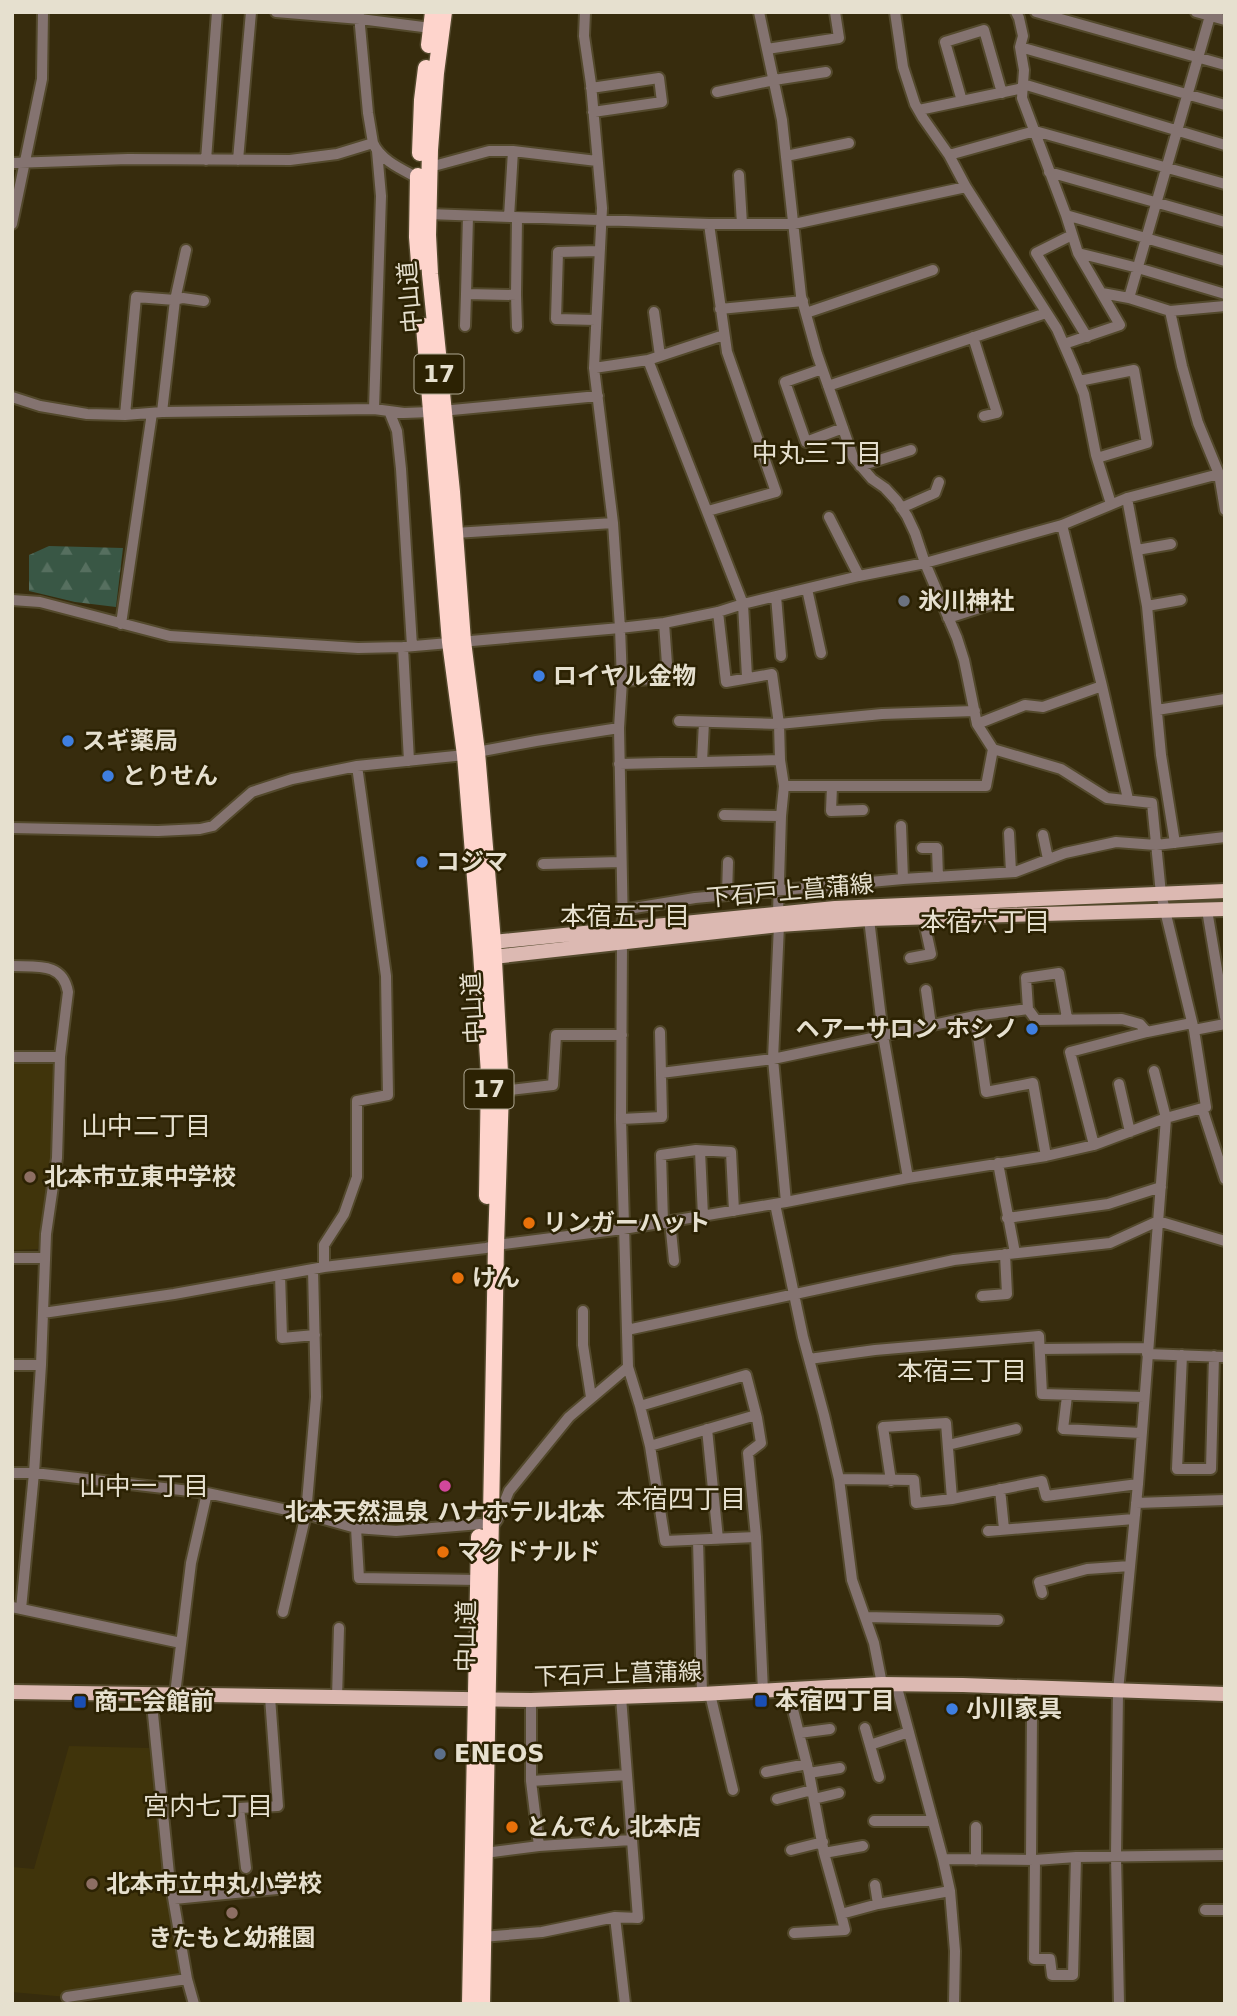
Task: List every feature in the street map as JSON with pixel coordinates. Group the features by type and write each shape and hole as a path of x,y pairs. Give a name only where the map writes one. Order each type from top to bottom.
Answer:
{"highway":[{"name":"中山道","path":"444,12 417,237 437,412 456,641 471,754 501,1091 491,1247"},
{"name":"中山道","path":"432,20 422,100 424,172 437,412 455,533 456,641"},
{"name":"中山道","path":"470,2004 482,1700 491,1247 489,950"},
{"name":"中山道","path":"482,2004 485,1853 478,1580 485,1527"}],"main road":[{"name":"下石戸上菖蒲線","path":"489,950 778,919 1225,891"},
{"name":"下石戸上菖蒲線","path":"867,913 923,917 1225,909"},
{"name":"下石戸上菖蒲線","path":"12,1692 531,1700 889,1684 1225,1694"}],"street":[{"path":"12,224 42,79 43,12"},
{"path":"206,160 216,12"},
{"path":"238,160 251,12"},
{"path":"276,12 432,20"},
{"path":"585,12 584,36 602,208 594,368 613,523 622,681 618,728 622,910 621,1119 628,1367 650,1446 665,1541 756,1537"},
{"path":"43,1313 174,1294 319,1268 623,1229 781,1203 908,1178 1046,1156 1094,1145 1166,1118 1206,1107 1193,1027 1161,894 1152,803 1107,798 1061,769 993,749 977,724 964,660 915,533 901,508 885,488 872,479 853,457 822,369 804,307 782,121 759,12"},
{"path":"767,48 839,38 835,12"},
{"path":"895,12 903,66 919,110 1064,344 1079,381 1111,504"},
{"path":"1016,12 1023,36 1020,47 1024,69 1022,98 1078,253 1120,325 1064,344"},
{"path":"1036,12 1225,65"},
{"path":"1196,12 1225,20"},
{"path":"360,15 368,113 381,196 374,410"},
{"path":"1129,298 1210,16"},
{"path":"962,101 945,42 984,30 1002,93"},
{"path":"1020,47 1225,104"},
{"path":"717,92 826,72"},
{"path":"591,88 659,78 662,102 593,112"},
{"path":"919,110 1023,86 1225,145"},
{"path":"949,155 1035,131 1225,184"},
{"path":"786,156 849,143"},
{"path":"12,163 128,159 290,160 375,147 402,169 424,172 489,151 513,151 597,161"},
{"path":"513,151 517,327"},
{"path":"1049,172 1225,222"},
{"path":"739,175 742,223"},
{"path":"428,214 709,224 794,223 966,187"},
{"path":"1066,215 1225,261"},
{"path":"465,326 468,216"},
{"path":"708,511 776,492 727,352 709,224"},
{"path":"1072,235 1036,253 1087,337"},
{"path":"121,624 175,300 186,250"},
{"path":"596,320 556,318 558,252 599,251"},
{"path":"1078,253 1225,294"},
{"path":"720,309 804,307 933,270"},
{"path":"1102,293 1170,311 1225,306"},
{"path":"466,294 516,295"},
{"path":"125,415 136,297 204,301"},
{"path":"1170,311 1198,423 1219,474 1225,510"},
{"path":"654,312 660,356"},
{"path":"828,386 1046,313"},
{"path":"594,368 648,360 724,335"},
{"path":"973,337 997,413 984,416"},
{"path":"648,360 743,604 747,677"},
{"path":"822,369 785,382 806,442 843,428"},
{"path":"1079,381 1134,370 1147,443 1097,458"},
{"path":"12,397 40,406 87,414 125,415 157,412 437,412 598,396"},
{"path":"389,411 397,431 401,469 408,646 409,761"},
{"path":"860,466 911,450"},
{"path":"12,600 40,602 170,636 358,648 620,628 664,623 718,612 859,576 925,563 1062,525 1127,498 1219,474"},
{"path":"901,508 935,494 939,482"},
{"path":"1127,498 1147,606 1161,755 1175,843"},
{"path":"829,517 859,576"},
{"path":"455,533 613,523"},
{"path":"1062,525 1128,799"},
{"path":"1137,550 1171,544"},
{"path":"807,589 821,653"},
{"path":"776,596 781,656"},
{"path":"1147,606 1181,600"},
{"path":"948,618 998,602"},
{"path":"718,612 726,682 772,674 779,723 783,786 772,1059 781,1203 793,1295 839,1479 852,1580 909,1732 943,1859 950,1891 955,1951 954,2004"},
{"path":"622,681 668,678 664,623"},
{"path":"977,724 1025,705 1044,707 1102,686"},
{"path":"1157,710 1225,699"},
{"path":"678,721 779,723 882,713 975,711"},
{"path":"702,762 704,722"},
{"path":"12,828 158,831 200,829 213,826 252,792 292,779 356,766 471,754 618,728"},
{"path":"783,786 986,786 993,749"},
{"path":"619,764 780,760"},
{"path":"282,1612 306,1514 316,1397 315,1335 319,1268 324,1245 344,1214 357,1177 357,1101 388,1095 386,976 356,766"},
{"path":"832,786 831,811 863,810"},
{"path":"724,815 781,816"},
{"path":"901,826 903,879"},
{"path":"1009,833 1011,872"},
{"path":"1043,835 1048,859"},
{"path":"622,910 695,898 1011,872 1065,853 1116,842 1156,845 1225,837"},
{"path":"922,848 937,848 938,877"},
{"path":"543,864 621,862"},
{"path":"727,895 728,862"},
{"path":"862,883 883,1035 908,1178"},
{"path":"1207,910 1225,1017"},
{"path":"910,958 931,954 923,917"},
{"path":"12,966 45,967 59,972 66,982 68,992 60,1057 62,1157 47,1223 34,1473 16,1608 181,1643"},
{"path":"1067,1018 1059,973 1026,978 1028,1009 1037,1020 1122,1019 1140,1024 1147,1032"},
{"path":"926,990 931,1025"},
{"path":"661,1073 772,1059 975,1016 1028,1009"},
{"path":"975,1016 986,1092 1033,1083 1046,1156"},
{"path":"1094,1145 1070,1052 1147,1032 1225,1024"},
{"path":"621,1119 662,1117 660,1032"},
{"path":"501,1091 553,1085 556,1035 622,1035"},
{"path":"12,1057 60,1057"},
{"path":"1119,2004 1116,1856 1118,1691 1138,1484 1166,1118 1154,1071"},
{"path":"1119,1084 1130,1132"},
{"path":"1202,1108 1225,1179"},
{"path":"674,1261 667,1222 661,1155 700,1151 731,1152 734,1211"},
{"path":"700,1151 703,1216"},
{"path":"982,1296 1007,1294 1010,1254 998,1163"},
{"path":"1007,1218 1108,1204 1161,1187"},
{"path":"628,1330 954,1259 1110,1242 1158,1221 1225,1241"},
{"path":"12,1258 45,1258"},
{"path":"280,1275 282,1338 315,1335"},
{"path":"583,1311 583,1345 591,1397"},
{"path":"809,1359 875,1350 1039,1336 1042,1394 1144,1397"},
{"path":"1040,1349 1148,1351 1219,1356 1211,1469 1177,1469 1182,1354"},
{"path":"12,1365 41,1365"},
{"path":"12,1473 34,1473 206,1493 306,1514 356,1528 396,1531 485,1527 497,1520 509,1491 569,1417 628,1367"},
{"path":"640,1406 746,1376 761,1443 748,1453 756,1537 762,1691"},
{"path":"1067,1396 1063,1429 1141,1433"},
{"path":"650,1446 756,1415"},
{"path":"891,1480 883,1427 946,1423 952,1499"},
{"path":"707,1429 718,1539"},
{"path":"948,1445 1016,1429"},
{"path":"839,1479 914,1480 916,1503 952,1499 1042,1481 1046,1496 1138,1484"},
{"path":"1000,1489 1004,1529"},
{"path":"175,1694 191,1563 206,1493"},
{"path":"1136,1503 1225,1500"},
{"path":"988,1531 1134,1519"},
{"path":"356,1528 359,1578 478,1580"},
{"path":"698,1540 706,1694 733,1790"},
{"path":"1042,1593 1039,1582 1087,1569 1130,1566"},
{"path":"865,1617 998,1620"},
{"path":"337,1699 339,1628"},
{"path":"788,1690 845,1930 794,1933"},
{"path":"151,1694 169,1874 187,1979 194,2004"},
{"path":"246,1868 239,1808 278,1806 270,1697"},
{"path":"482,1937 542,1933 615,1917 638,1918 621,1697"},
{"path":"531,1700 531,1781 539,1846"},
{"path":"1031,1713 1034,1959 1050,1959 1052,1975 1073,1975 1076,1857"},
{"path":"865,1728 879,1777"},
{"path":"799,1732 830,1729"},
{"path":"870,1745 909,1732"},
{"path":"766,1772 840,1768"},
{"path":"531,1781 627,1775"},
{"path":"777,1798 839,1793"},
{"path":"874,1821 933,1821"},
{"path":"976,1827 976,1860"},
{"path":"485,1853 539,1846 631,1840"},
{"path":"791,1850 863,1846"},
{"path":"943,1859 1225,1856"},
{"path":"875,1885 878,1904"},
{"path":"174,1899 277,1889"},
{"path":"841,1914 878,1904 950,1891"},
{"path":"1205,1910 1225,1910"},
{"path":"615,1917 625,2004"},
{"path":"67,1997 187,1979"}],"shaded area":[{"name":"北本市立東中学校","path":"12,1062 48,1062 55,1065 52,1155 38,1249 12,1250"},
{"name":"北本市立中丸小学校","path":"69,1746 149,1748 187,1979 67,1997 12,1992 12,1867 34,1869"}],"green space":[{"path":"49,546 123,548 116,607 75,602 29,591 29,555"}],"place":[{"name":"氷川神社","path":"904,601"},
{"name":"ロイヤル金物","path":"539,676"},
{"name":"スギ薬局","path":"68,741"},
{"name":"とりせん","path":"108,776"},
{"name":"コジマ","path":"422,862"},
{"name":"ヘアーサロン ホシノ","path":"1032,1029"},
{"name":"北本市立東中学校","path":"30,1177"},
{"name":"リンガーハット","path":"529,1223"},
{"name":"けん","path":"458,1278"},
{"name":"北本天然温泉 ハナホテル北本","path":"445,1486"},
{"name":"マクドナルド","path":"443,1552"},
{"name":"本宿四丁目","path":"761,1701"},
{"name":"商工会館前","path":"80,1702"},
{"name":"小川家具","path":"952,1709"},
{"name":"ENEOS","path":"440,1754"},
{"name":"とんでん 北本店","path":"512,1827"},
{"name":"北本市立中丸小学校","path":"92,1884"},
{"name":"きたもと幼稚園","path":"232,1913"}],"district":[{"name":"中丸三丁目","path":"817,453"},
{"name":"本宿五丁目","path":"625,916"},
{"name":"本宿六丁目","path":"985,922"},
{"name":"山中二丁目","path":"146,1126"},
{"name":"本宿三丁目","path":"962,1371"},
{"name":"山中一丁目","path":"144,1486"},
{"name":"本宿四丁目","path":"681,1499"},
{"name":"宮内七丁目","path":"208,1806"}]}
